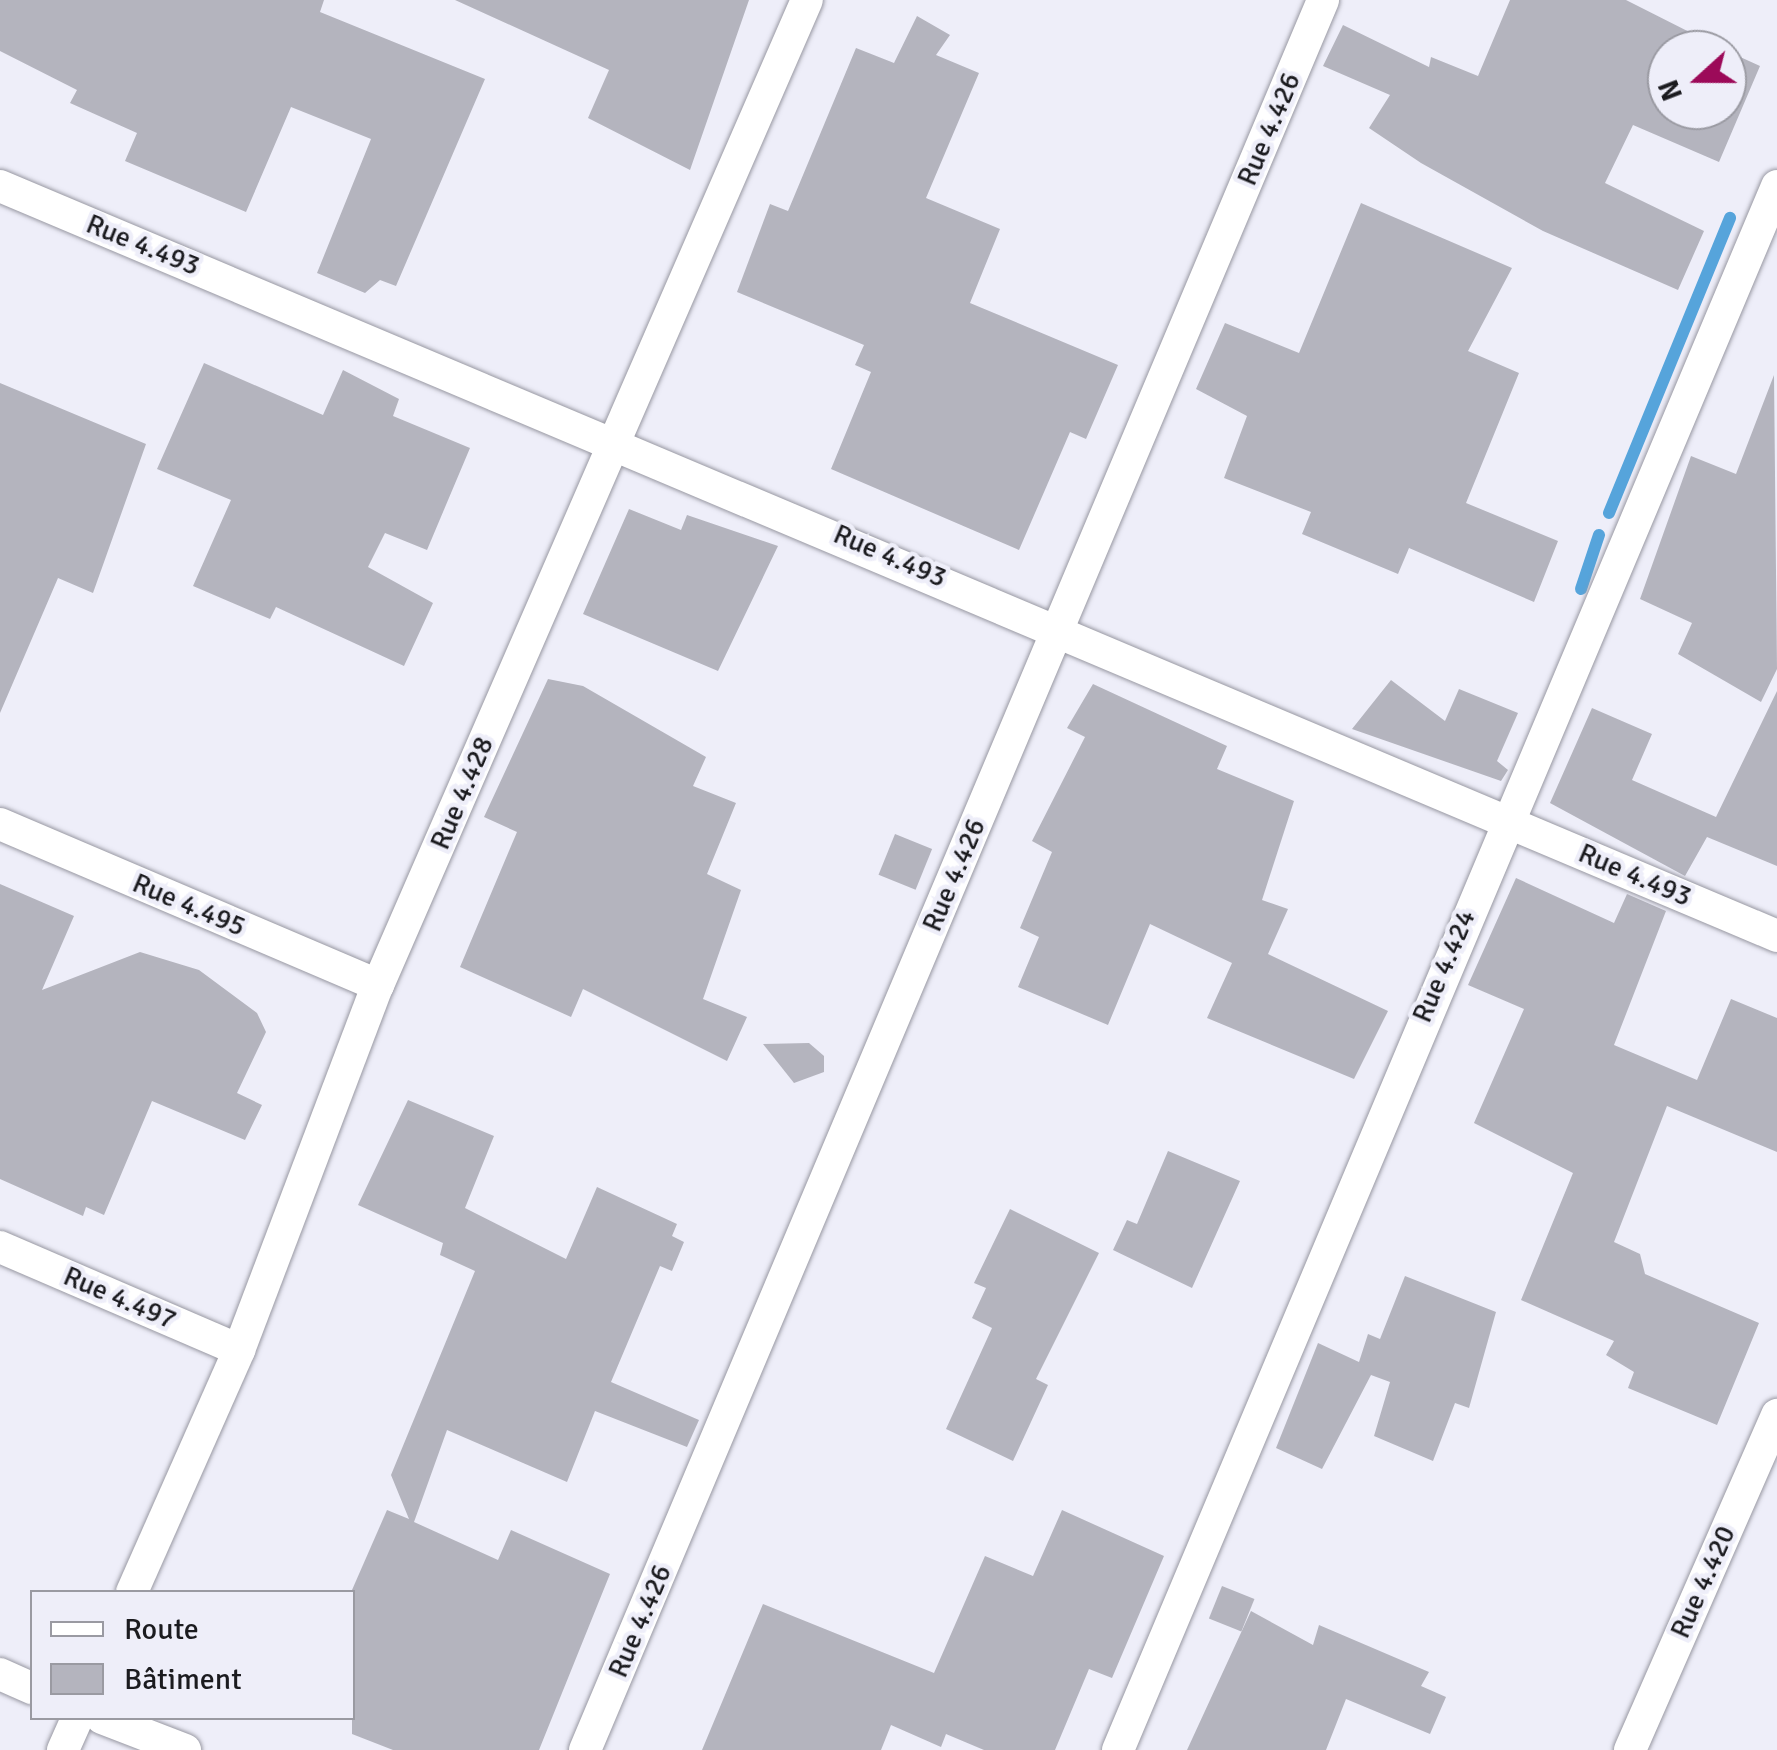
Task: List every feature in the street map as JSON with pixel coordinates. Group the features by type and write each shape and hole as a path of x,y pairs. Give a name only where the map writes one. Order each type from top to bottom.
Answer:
{"street":[{"name":"Rue 4.428","path":"133,1590 239,1350 378,986 807,0"},
{"name":"Rue 4.426","path":"586,1750 1323,0"},
{"name":"Rue 4.493","path":"0,186 615,440 1777,936"},
{"name":"Rue 4.424","path":"1118,1750 1505,819 1777,186"},
{"name":"Rue 4.495","path":"0,824 378,986"},
{"name":"Rue 4.497","path":"0,1247 239,1350"},
{"name":"Rue 4.420","path":"1630,1750 1777,1415"},
{"path":"0,1674 30,1687"},
{"path":"64,1750 75,1720"},
{"path":"107,1720 185,1750"}],"building":[{"path":"0,0 324,0 320,12 485,79 396,286 380,280 365,293 317,273 371,139 291,107 246,212 125,161 137,133 70,103 77,90 0,51"},
{"path":"455,0 749,0 690,170 588,118 609,70"},
{"path":"1510,0 1626,0 1685,30 1647,30 1647,130 1733,130 1719,162 1633,125 1605,183 1704,231 1678,290 1543,231 1421,163 1369,128 1390,95 1323,66 1343,25 1429,67 1431,57 1478,76"},
{"path":"917,16 950,35 936,55 979,73 926,198 1000,229 970,303 1118,365 1086,439 1070,432 1019,550 831,469 871,372 855,365 864,345 737,292 770,204 788,211 856,48 894,63"},
{"path":"1747,60 1760,66 1747,96"},
{"path":"1361,203 1512,268 1468,351 1519,373 1466,503 1558,541 1534,602 1409,548 1398,574 1302,534 1311,512 1224,478 1247,416 1196,389 1225,323 1299,353"},
{"path":"204,363 323,415 343,370 399,399 393,416 470,448 427,550 385,533 368,567 433,603 404,666 276,607 270,619 193,586 231,500 157,469"},
{"path":"1774,375 1777,669 1761,702 1678,654 1692,623 1640,599 1691,456 1736,474"},
{"path":"0,383 146,444 93,593 58,578 0,713"},
{"path":"629,509 681,530 687,515 778,546 718,671 583,614"},
{"path":"548,679 583,686 706,757 693,786 736,803 707,874 741,890 703,999 747,1017 727,1061 583,989 571,1017 460,967 517,832 484,817"},
{"path":"1391,680 1445,721 1459,689 1518,713 1497,761 1508,770 1501,781 1352,729"},
{"path":"1093,684 1227,746 1217,769 1294,801 1262,900 1288,909 1268,954 1388,1011 1354,1079 1207,1018 1232,963 1150,924 1108,1025 1018,987 1039,937 1020,928 1052,852 1032,841 1085,737 1067,728"},
{"path":"1777,691 1777,866 1707,837 1685,876 1550,803 1592,708 1652,734 1632,780 1716,817"},
{"path":"895,834 932,849 916,890 879,875"},
{"path":"1516,878 1614,923 1627,894 1666,911 1614,1045 1697,1080 1731,999 1777,1018 1777,1152 1667,1106 1614,1242 1640,1254 1645,1274 1759,1323 1717,1425 1628,1388 1634,1372 1606,1355 1614,1341 1521,1300 1573,1173 1474,1123 1524,1009 1468,985"},
{"path":"0,884 74,916 42,990 140,952 199,970 257,1013 266,1032 237,1093 262,1105 245,1140 152,1101 104,1215 86,1207 83,1216 0,1179"},
{"path":"809,1043 824,1056 824,1072 794,1083 763,1044"},
{"path":"408,1100 494,1136 465,1208 566,1259 597,1187 677,1224 672,1236 684,1242 672,1271 660,1266 611,1382 699,1420 687,1447 595,1411 567,1482 447,1430 414,1522 498,1560 511,1530 610,1574 539,1750 393,1750 352,1734 352,1590 387,1510 409,1519 391,1475 475,1271 440,1255 443,1243 358,1205"},
{"path":"1168,1151 1240,1181 1192,1288 1113,1250 1127,1220 1137,1224"},
{"path":"1010,1209 1099,1253 1036,1379 1048,1385 1013,1461 946,1429 992,1328 972,1318 986,1288 974,1283"},
{"path":"1405,1276 1496,1312 1469,1408 1455,1403 1433,1461 1374,1436 1390,1382 1371,1375 1322,1469 1276,1448 1318,1343 1359,1362 1368,1334 1380,1339"},
{"path":"1062,1510 1164,1556 1112,1678 1089,1669 1055,1750 984,1750 946,1734 941,1747 891,1725 881,1750 702,1750 763,1604 934,1673 985,1556 1033,1576"},
{"path":"1222,1586 1254,1599 1241,1632 1209,1618"},
{"path":"1251,1611 1313,1645 1319,1625 1429,1672 1421,1686 1446,1697 1430,1734 1346,1699 1326,1750 1187,1750"}],"waterway":[{"path":"1609,513 1730,218"},
{"path":"1581,589 1599,535"}]}
